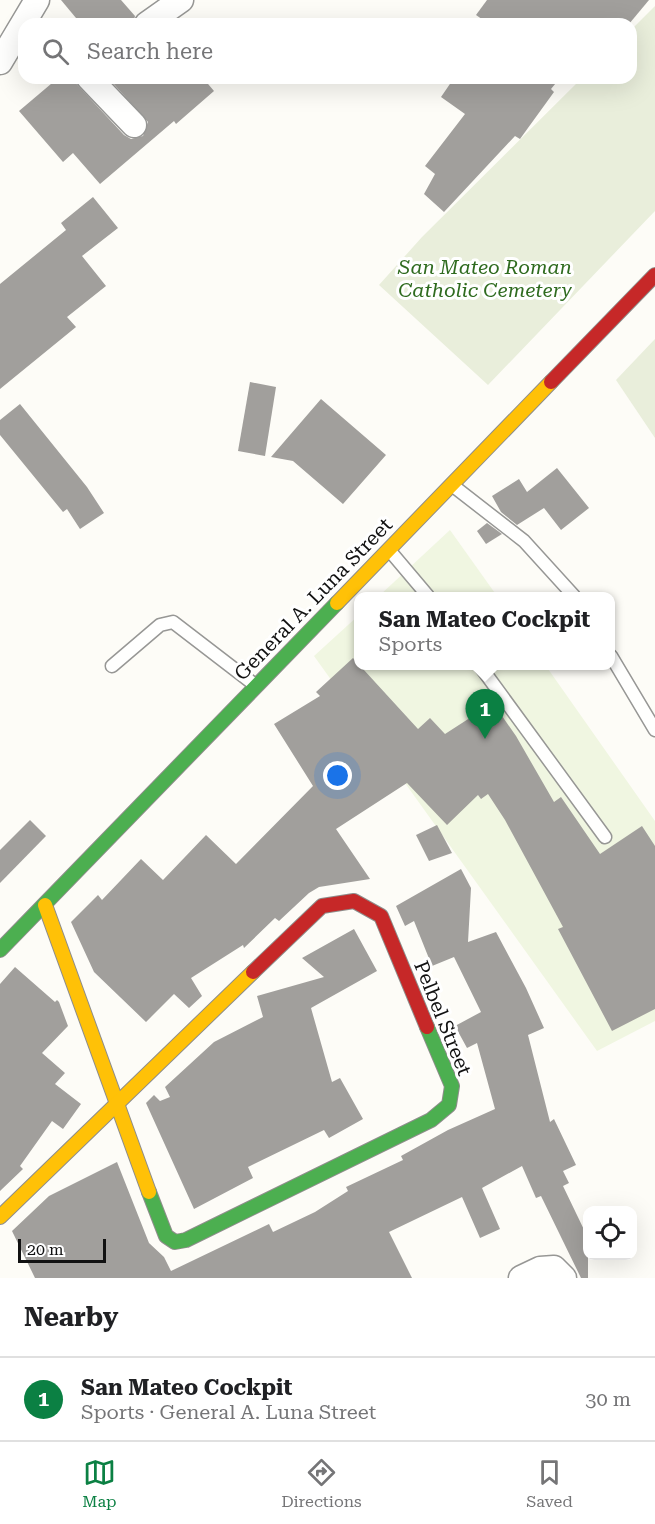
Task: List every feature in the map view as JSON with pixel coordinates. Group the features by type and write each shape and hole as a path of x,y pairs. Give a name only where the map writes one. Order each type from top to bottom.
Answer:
{"street":[{"path":"156,18 181,0"},
{"path":"0,62 18,33"},
{"path":"95,84 134,125"},
{"name":"General A. Luna Street","path":"0,950 655,275"},
{"name":"Pelbel Street","path":"0,1217 116,1107 322,906 354,901 381,916 452,1086 448,1105 431,1120 186,1240 175,1242 166,1236 116,1107 45,905"},
{"path":"521,1278 540,1269 554,1268 564,1277"}],"lane":[{"path":"452,484 524,541 570,592"},
{"path":"388,549 424,592"},
{"path":"112,666 160,625 173,622 256,686"},
{"path":"615,663 655,730"},
{"path":"483,670 606,837"}],"green space":[{"name":"San Mateo Roman Catholic Cemetery","path":"655,6 655,211 488,385 379,285 422,237 576,84 637,84 637,24"},
{"path":"655,339 655,438 616,380"},
{"path":"450,530 494,592 383,592"},
{"path":"354,620 354,670 549,670 655,821 655,1021 597,1051 314,656"}],"building":[{"path":"61,0 121,0 135,16 134,18 76,18"},
{"path":"487,0 649,0 634,18 480,18 476,15"},
{"path":"51,84 77,84 124,135 131,139 143,136 148,122 114,84 208,84 214,91 176,124 174,121 100,184 73,153 63,162 19,111"},
{"path":"450,84 555,84 551,89 554,92 520,139 515,136 444,212 424,194 435,174 425,166 465,114 441,97"},
{"path":"93,197 118,228 82,256 106,286 67,317 76,327 0,389 0,284 66,230 61,223"},
{"path":"250,382 276,387 265,456 238,451"},
{"path":"321,399 386,455 343,504 293,461 271,457"},
{"path":"20,404 87,487 104,513 80,529 67,509 63,512 0,435 0,420"},
{"path":"557,468 589,508 561,530 544,508 517,525 501,512 492,496 519,479 527,492"},
{"path":"487,523 502,534 486,544 477,531"},
{"path":"353,658 354,670 364,670 418,729 430,718 445,734 493,703 516,736 554,802 561,797 600,854 642,826 655,846 655,1009 612,1031 558,929 563,927 505,820 488,794 481,799 478,795 447,825 407,783 336,829 370,879 319,887 309,893 279,921 275,918 244,948 243,945 191,978 202,996 189,1008 174,994 146,1022 94,972 71,922 98,895 102,900 141,859 163,880 206,835 236,864 313,786 274,724 320,696 316,692"},
{"path":"30,820 46,836 0,883 0,850"},
{"path":"437,825 452,853 429,861 416,835"},
{"path":"461,869 471,888 468,942 496,932 526,988 544,1028 528,1035 550,1122 554,1119 576,1165 563,1171 569,1183 563,1186 583,1228 583,1260 588,1260 588,1278 581,1278 541,1196 536,1198 522,1166 482,1188 500,1229 480,1238 462,1197 389,1232 412,1278 35,1278 12,1231 49,1196 117,1162 149,1243 164,1257 171,1271 269,1224 273,1232 315,1212 348,1191 346,1187 403,1160 401,1156 448,1130 495,1109 477,1043 467,1048 455,1026 481,1012 454,957 432,966 414,921 405,926 396,906"},
{"path":"354,929 377,971 311,1008 332,1082 340,1078 363,1119 329,1138 324,1130 248,1167 253,1178 194,1209 146,1103 154,1095 160,1101 170,1097 165,1087 214,1042 263,1017 257,996 324,977 302,958"},
{"path":"15,967 55,1002 57,1000 59,1002 68,1026 42,1053 65,1073 55,1084 81,1104 63,1129 52,1121 20,1166 23,1169 0,1191 0,984"}],"traffic: fast":[{"path":"0,950 337,603"},
{"path":"149,1192 166,1236 175,1242 186,1240 431,1120 449,1105 452,1086 427,1027"}],"traffic: slow":[{"path":"337,603 551,382"},
{"path":"45,905 149,1192"},
{"path":"0,1217 253,972"}],"traffic: jam":[{"path":"551,382 655,275"},
{"path":"253,972 322,906 354,901 381,916 427,1027"}],"place":[{"name":"San Mateo Cockpit","path":"485,739"}]}
